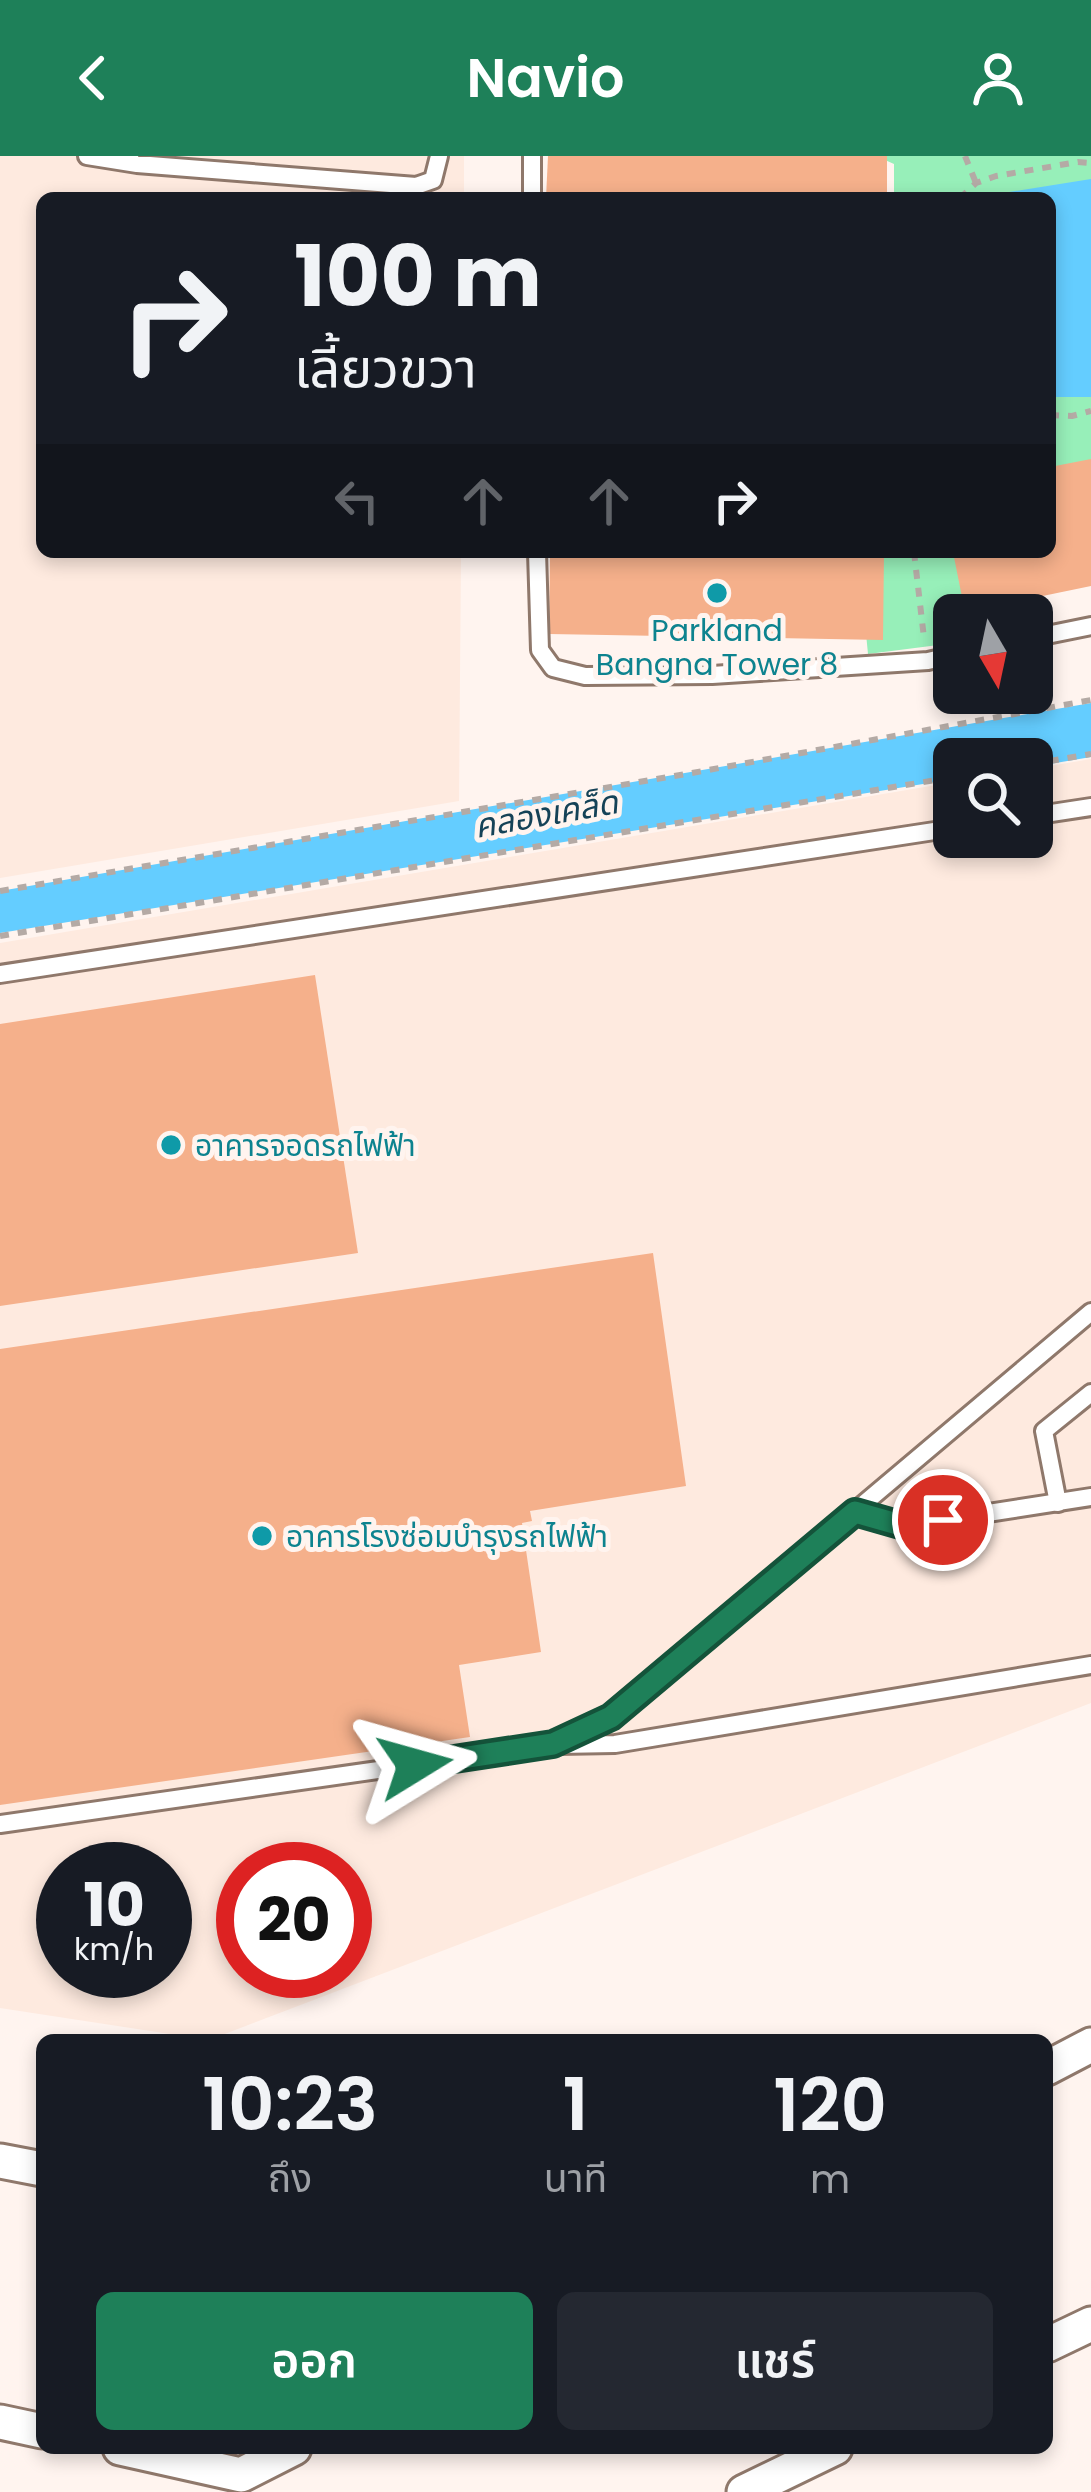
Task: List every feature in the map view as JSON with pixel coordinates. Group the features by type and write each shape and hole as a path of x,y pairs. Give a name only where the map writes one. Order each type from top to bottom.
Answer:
{"street":[{"path":"1053,2065 1091,2045"},
{"path":"0,2161 36,2168"},
{"path":"1053,2342 1091,2324"},
{"path":"0,2422 36,2430"},
{"path":"150,2454 242,2472 281,2454"},
{"path":"744,2492 823,2454"}],"lane":[{"path":"87,156 416,186 434,180 439,156"},
{"path":"532,156 532,192"},
{"path":"537,558 540,650 553,668 585,676 712,674 933,660"},
{"path":"1053,634 1091,626"},
{"path":"1053,813 1091,807"},
{"path":"0,974 933,831"},
{"path":"553,1744 611,1717 1091,1312"},
{"path":"1058,1503 1044,1430 1091,1393"},
{"path":"855,1512 904,1526 1091,1497"},
{"path":"0,1824 553,1744 615,1744 1091,1665"}],"path":[{"path":"965,156 976,184"},
{"path":"967,192 996,176 1091,163"},
{"path":"1056,415 1091,411"},
{"path":"915,558 928,661"},
{"path":"0,891 1091,700"},
{"path":"1053,760 1091,754"},
{"path":"0,936 933,780"}],"shaded area":[{"path":"0,156 464,156 464,192 36,192 36,558 461,558 459,801 0,878"},
{"path":"1091,759 1091,1703 372,1978 372,1842 216,1842 216,1998 319,1998 225,2034 170,2034 0,2008 0,943 933,786 933,858 1053,858 1053,765"}],"green space":[{"path":"876,156 1091,156 1091,472 1056,478 1056,192 894,192 894,164"},
{"path":"859,558 965,558 968,594 933,594 933,646 868,654"}],"water":[{"path":"1091,179 1091,397 1056,397 1056,192 1009,192"},
{"name":"คลองเคล็ด","path":"1091,703 1091,757 1053,763 1053,738 933,738 933,782 0,933 0,891 1027,714 1053,714 1053,710"}],"building":[{"path":"548,156 887,156 887,192 546,192"},
{"path":"1091,459 1091,586 1052,594 961,594 954,558 1056,558 1056,466"},
{"name":"Parkland Bangna Tower 8","path":"550,558 884,558 883,640 549,634"},
{"name":"อาคารจอดรถไฟฟ้า","path":"315,975 358,1253 0,1306 0,1024"},
{"name":"อาคารโรงซ่อมบำรุงรถไฟฟ้า","path":"653,1253 686,1486 530,1511 532,1521 522,1523 541,1652 459,1665 470,1737 0,1805 0,1349"}],"place":[{"name":"Parkland Bangna Tower 8","path":"717,593"},
{"name":"อาคารจอดรถไฟฟ้า","path":"171,1145"},
{"name":"อาคารโรงซ่อมบำรุงรถไฟฟ้า","path":"262,1536"}],"route":[{"path":"415,1765 553,1744 611,1717 855,1512 904,1526 943,1520"}]}
